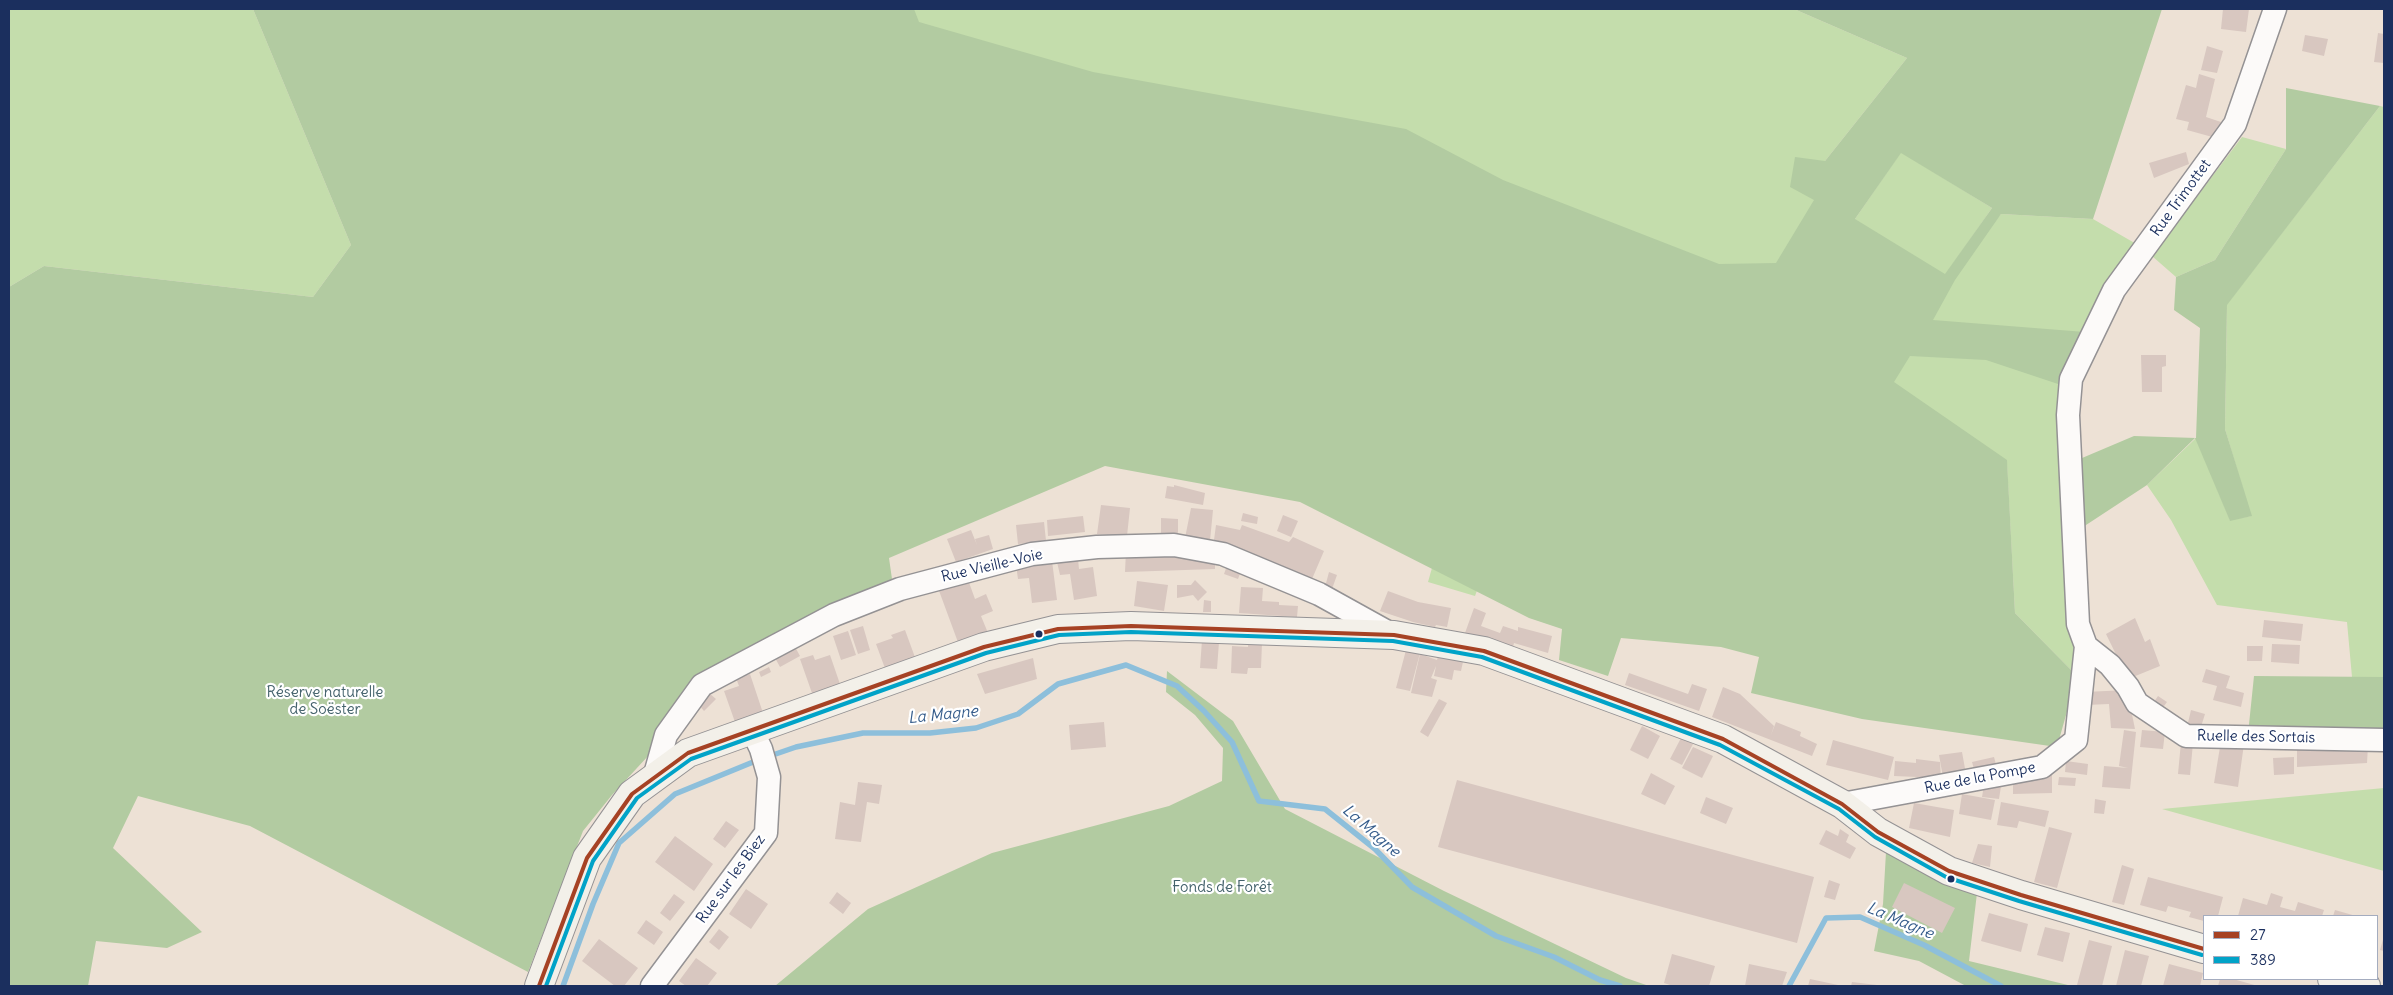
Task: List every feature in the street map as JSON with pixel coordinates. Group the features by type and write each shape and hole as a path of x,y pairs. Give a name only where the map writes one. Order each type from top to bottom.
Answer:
{"main road":[{"path":"539,986 587,858 632,794 688,753 756,739 984,648 1058,629 1131,626 1394,635 1484,651 1723,739 1842,804 1878,832 1948,871 2021,895 2203,949"},
{"path":"2337,980 2366,986"}],"street":[{"name":"Rue Trimottet","path":"2071,379 2114,290 2235,124 2275,9"},
{"name":"Rue de la Pompe","path":"1842,804 2042,767 2076,740 2086,646 2078,624 2068,415 2071,379"},
{"name":"Rue Vieille-Voie","path":"654,778 666,734 702,685 850,609 900,590 1032,554 1097,547 1174,546 1223,554 1319,594 1394,635"},
{"name":"Ruelle des Sortais","path":"2086,646 2110,665 2128,687 2137,703 2186,736 2384,740"},
{"name":"Rue sur les Biez","path":"652,986 766,833 769,777 756,739"}],"green space":[{"path":"9,9 253,9 351,245 313,297 44,266 9,287"},
{"name":"Réserve naturelle de Soëster","path":"253,9 914,9 919,22 1093,72 1406,129 1503,180 1719,264 1776,263 1814,200 1790,187 1795,157 1825,161 1907,58 1794,9 2162,9 2093,219 2001,214 1955,280 1933,320 2085,332 2064,386 1986,360 1910,356 1894,382 2007,460 2015,613 2077,676 2057,747 1862,719 1751,693 1759,657 1721,647 1621,638 1608,676 1559,660 1562,629 1529,618 1300,502 1105,466 889,558 893,586 697,681 649,755 612,795 583,831 528,972 250,826 138,796 113,848 202,932 167,948 96,941 88,986 9,986 9,287 44,266 313,297 351,245","holes":["1901,153 1992,208 1945,274 1855,219"]},
{"path":"798,9 1794,9 1907,58 1825,161 1855,219 1901,152 1992,208 1946,274 2001,214 2093,219 2138,245 2071,389 2077,676 2015,613 2007,464 1484,571 1475,596 1428,582 1441,536"},
{"path":"2286,88 2380,106 2227,305 2225,429 2252,516 2230,521 2195,438 2147,485 2083,527 2075,461 2134,436 2196,438 2200,328 2174,310 2176,277 2215,260 2286,149"},
{"path":"2380,106 2384,107 2384,677 2352,677 2347,622 2217,605 2171,520 2147,485 2196,438 2230,520 2251,516 2225,429 2227,304"},
{"path":"2242,137 2286,149 2215,260 2176,277 2152,256"},
{"name":"Fonds de Forêt","path":"1167,671 1233,721 1285,809 1444,891 1626,978 1649,986 775,986 868,909 992,853 1169,806 1222,781 1223,748 1195,715 1166,692"},
{"path":"2254,676 2384,677 2384,736 2248,734"},
{"path":"2384,788 2384,871 2162,809"},
{"path":"1886,852 1977,893 1969,961 2072,986 1966,986 1919,961 1874,951 1883,904"}],"building":[{"path":"2223,9 2249,9 2246,32 2221,29"},
{"path":"2378,33 2384,34 2384,63 2374,62"},
{"path":"2305,35 2328,39 2324,56 2302,51"},
{"path":"2207,46 2223,51 2217,73 2201,70"},
{"path":"2199,74 2215,79 2206,117 2221,122 2216,138 2187,130 2189,122 2176,119 2186,85 2196,88"},
{"path":"2186,152 2189,164 2154,178 2149,163"},
{"path":"2141,355 2166,355 2166,366 2162,367 2162,392 2142,392"},
{"path":"1174,485 1205,493 1203,505 1165,498 1167,486 1174,487"},
{"path":"1101,505 1130,508 1127,536 1097,534"},
{"path":"1191,508 1213,510 1210,541 1185,538"},
{"path":"1243,513 1258,517 1257,524 1241,521"},
{"path":"1283,515 1298,521 1291,537 1277,531"},
{"path":"1083,516 1085,532 1048,536 1047,520"},
{"path":"1161,518 1178,519 1178,538 1161,538"},
{"path":"1044,522 1046,541 1018,544 1016,525"},
{"path":"1216,525 1240,530 1242,525 1289,542 1293,537 1324,551 1312,579 1214,540"},
{"path":"971,530 977,545 975,539 989,535 993,549 956,562 947,539"},
{"path":"1126,551 1215,555 1215,569 1125,572"},
{"path":"1078,559 1079,569 1093,567 1097,596 1074,600 1070,574 1060,575 1057,562"},
{"path":"1052,561 1057,600 1032,603 1029,578 1018,579 1016,565"},
{"path":"1228,563 1242,568 1238,579 1224,574"},
{"path":"1329,572 1337,575 1332,589 1325,587"},
{"path":"967,577 975,599 986,594 993,611 981,616 988,633 959,645 938,588"},
{"path":"1195,580 1207,592 1198,601 1193,595 1177,598 1177,585 1191,585"},
{"path":"1137,581 1168,585 1164,611 1134,606"},
{"path":"1241,587 1263,588 1262,601 1279,602 1279,605 1298,606 1297,617 1239,613"},
{"path":"1388,591 1418,602 1451,608 1447,627 1436,625 1435,627 1413,622 1380,611"},
{"path":"1204,600 1211,601 1211,612 1203,612"},
{"path":"1474,608 1486,613 1481,626 1500,633 1503,626 1518,631 1518,627 1552,636 1548,653 1514,643 1513,647 1465,633"},
{"path":"2135,618 2145,642 2150,639 2160,666 2128,679 2106,634"},
{"path":"2264,620 2303,624 2301,641 2262,637"},
{"path":"863,626 870,650 858,654 850,630"},
{"path":"905,630 916,660 886,671 876,644 893,638 891,635"},
{"path":"848,631 856,655 841,660 833,636"},
{"path":"1202,640 1219,642 1217,669 1200,668"},
{"path":"1248,642 1262,643 1261,668 1248,668 1247,674 1231,673 1232,646 1248,647"},
{"path":"2272,644 2300,645 2299,664 2271,662"},
{"path":"794,645 800,656 780,667 774,656"},
{"path":"2247,646 2263,646 2262,661 2247,661"},
{"path":"1406,650 1420,653 1410,691 1396,688"},
{"path":"1439,653 1464,657 1461,671 1454,670 1452,680 1434,676 1436,666 1431,678 1437,680 1432,697 1411,693 1420,654 1437,660"},
{"path":"813,655 815,660 830,655 841,687 813,696 800,659"},
{"path":"1033,658 1037,679 985,694 977,674"},
{"path":"769,667 771,672 761,677 759,672"},
{"path":"2206,669 2230,676 2226,688 2244,693 2241,707 2213,700 2217,686 2202,682"},
{"path":"1629,673 1688,694 1692,684 1707,689 1699,711 1625,685"},
{"path":"750,674 763,713 735,722 724,691 739,686 736,678"},
{"path":"1723,687 1740,694 1774,726 1771,735 1776,722 1801,732 1800,736 1817,744 1812,756 1712,717"},
{"path":"2127,690 2135,729 2111,728 2109,704 2086,705 2085,692"},
{"path":"709,693 716,699 704,711 698,704"},
{"path":"2158,696 2167,702 2158,714 2150,708"},
{"path":"1439,699 1447,703 1428,737 1420,732"},
{"path":"2191,710 2205,714 2200,730 2187,727"},
{"path":"1104,722 1106,747 1071,750 1069,725"},
{"path":"1642,726 1660,736 1648,759 1630,750"},
{"path":"2124,730 2136,732 2130,789 2102,787 2104,766 2128,768 2119,766"},
{"path":"2142,730 2165,732 2163,749 2140,747"},
{"path":"1681,738 1693,744 1682,765 1670,759"},
{"path":"1833,740 1894,757 1888,780 1826,765"},
{"path":"2221,741 2244,744 2238,787 2214,783"},
{"path":"2181,742 2193,743 2190,775 2178,774"},
{"path":"2368,746 2367,763 2297,767 2297,748"},
{"path":"1693,747 1713,756 1702,778 1682,768"},
{"path":"1962,752 1966,774 1943,777 1939,755"},
{"path":"1994,757 1997,768 1975,773 1972,762"},
{"path":"2294,757 2294,774 2274,775 2273,758"},
{"path":"1916,759 1940,762 1941,778 1894,776 1895,761 1916,763"},
{"path":"2066,761 2088,764 2087,775 2065,772"},
{"path":"1651,773 1675,786 1665,805 1641,794"},
{"path":"2052,774 2052,793 2013,794 2013,777"},
{"path":"2059,777 2076,778 2075,786 2058,785"},
{"path":"1457,780 1814,877 1797,943 1438,847"},
{"path":"2002,780 1999,799 1982,797 1984,785"},
{"path":"858,782 882,785 879,804 867,802 861,842 835,839 840,802 855,805"},
{"path":"1962,794 1995,800 1991,820 1959,814"},
{"path":"1706,797 1733,808 1726,824 1700,813"},
{"path":"2095,799 2106,801 2104,814 2094,813"},
{"path":"2001,802 2049,811 2045,827 2019,821 2017,828 1997,825"},
{"path":"1914,803 1954,810 1950,837 1909,828"},
{"path":"726,821 739,830 725,848 713,839"},
{"path":"2049,827 2072,833 2057,888 2034,882"},
{"path":"1840,829 1849,835 1846,842 1856,848 1850,859 1819,844 1826,830 1838,836"},
{"path":"675,836 713,864 694,891 655,862"},
{"path":"1978,844 1992,846 1990,867 1972,863"},
{"path":"2122,865 2134,869 2124,905 2112,902"},
{"path":"2148,877 2223,897 2218,915 2203,915 2203,921 2189,917 2191,912 2168,906 2166,912 2140,905"},
{"path":"1829,880 1840,884 1835,900 1824,897"},
{"path":"1904,883 1955,908 1942,933 1892,907"},
{"path":"746,889 768,904 751,929 729,914"},
{"path":"837,892 851,903 843,914 829,903"},
{"path":"2271,893 2283,897 2280,907 2295,911 2298,902 2324,910 2322,915 2238,915 2243,898 2267,905"},
{"path":"674,894 685,902 670,921 660,913"},
{"path":"2335,910 2352,915 2333,915"},
{"path":"1989,913 2028,924 2021,952 1981,941"},
{"path":"646,920 663,932 654,945 637,933"},
{"path":"2045,927 2070,933 2063,962 2037,955"},
{"path":"719,929 729,937 719,950 709,942"},
{"path":"2384,936 2384,951 2380,950"},
{"path":"599,939 638,968 624,986 615,986 582,961"},
{"path":"2089,940 2112,946 2102,986 2077,985"},
{"path":"2125,950 2149,956 2141,986 2116,986"},
{"path":"1672,954 1715,966 1709,986 1673,986 1664,983"},
{"path":"696,958 717,973 707,986 686,986 679,981"},
{"path":"1749,964 1787,972 1782,986 1745,986"},
{"path":"2169,964 2203,973 2200,986 2163,986"},
{"path":"1810,979 1838,985 1838,986 1808,986"},
{"path":"2220,980 2237,980 2258,986 2218,986"},
{"path":"1852,982 1877,985 1877,986 1851,986"}],"waterway":[{"name":"La Magne","path":"767,757 796,747 863,733 930,733 976,728 1018,714 1058,684 1126,665 1177,686 1204,711 1232,742 1259,801 1325,809 1375,849 1412,887 1496,936 1554,957 1600,980 1620,986"},
{"name":"La Magne","path":"563,986 593,904 619,843 675,794 758,760"},
{"name":"La Magne","path":"1789,986 1826,918 1860,917 1924,945 2001,986"}],"transit line":[{"name":"27","path":"539,986 587,858 632,794 688,753 984,647 1058,629 1131,626 1394,635 1484,651 1723,739 1842,804 1878,832 1949,871 2021,895 2203,949"},
{"name":"389","path":"546,986 593,861 637,798 691,759 986,653 1059,635 1131,632 1393,641 1482,657 1720,745 1839,809 1875,837 1946,877 2019,901 2202,955"}]}
